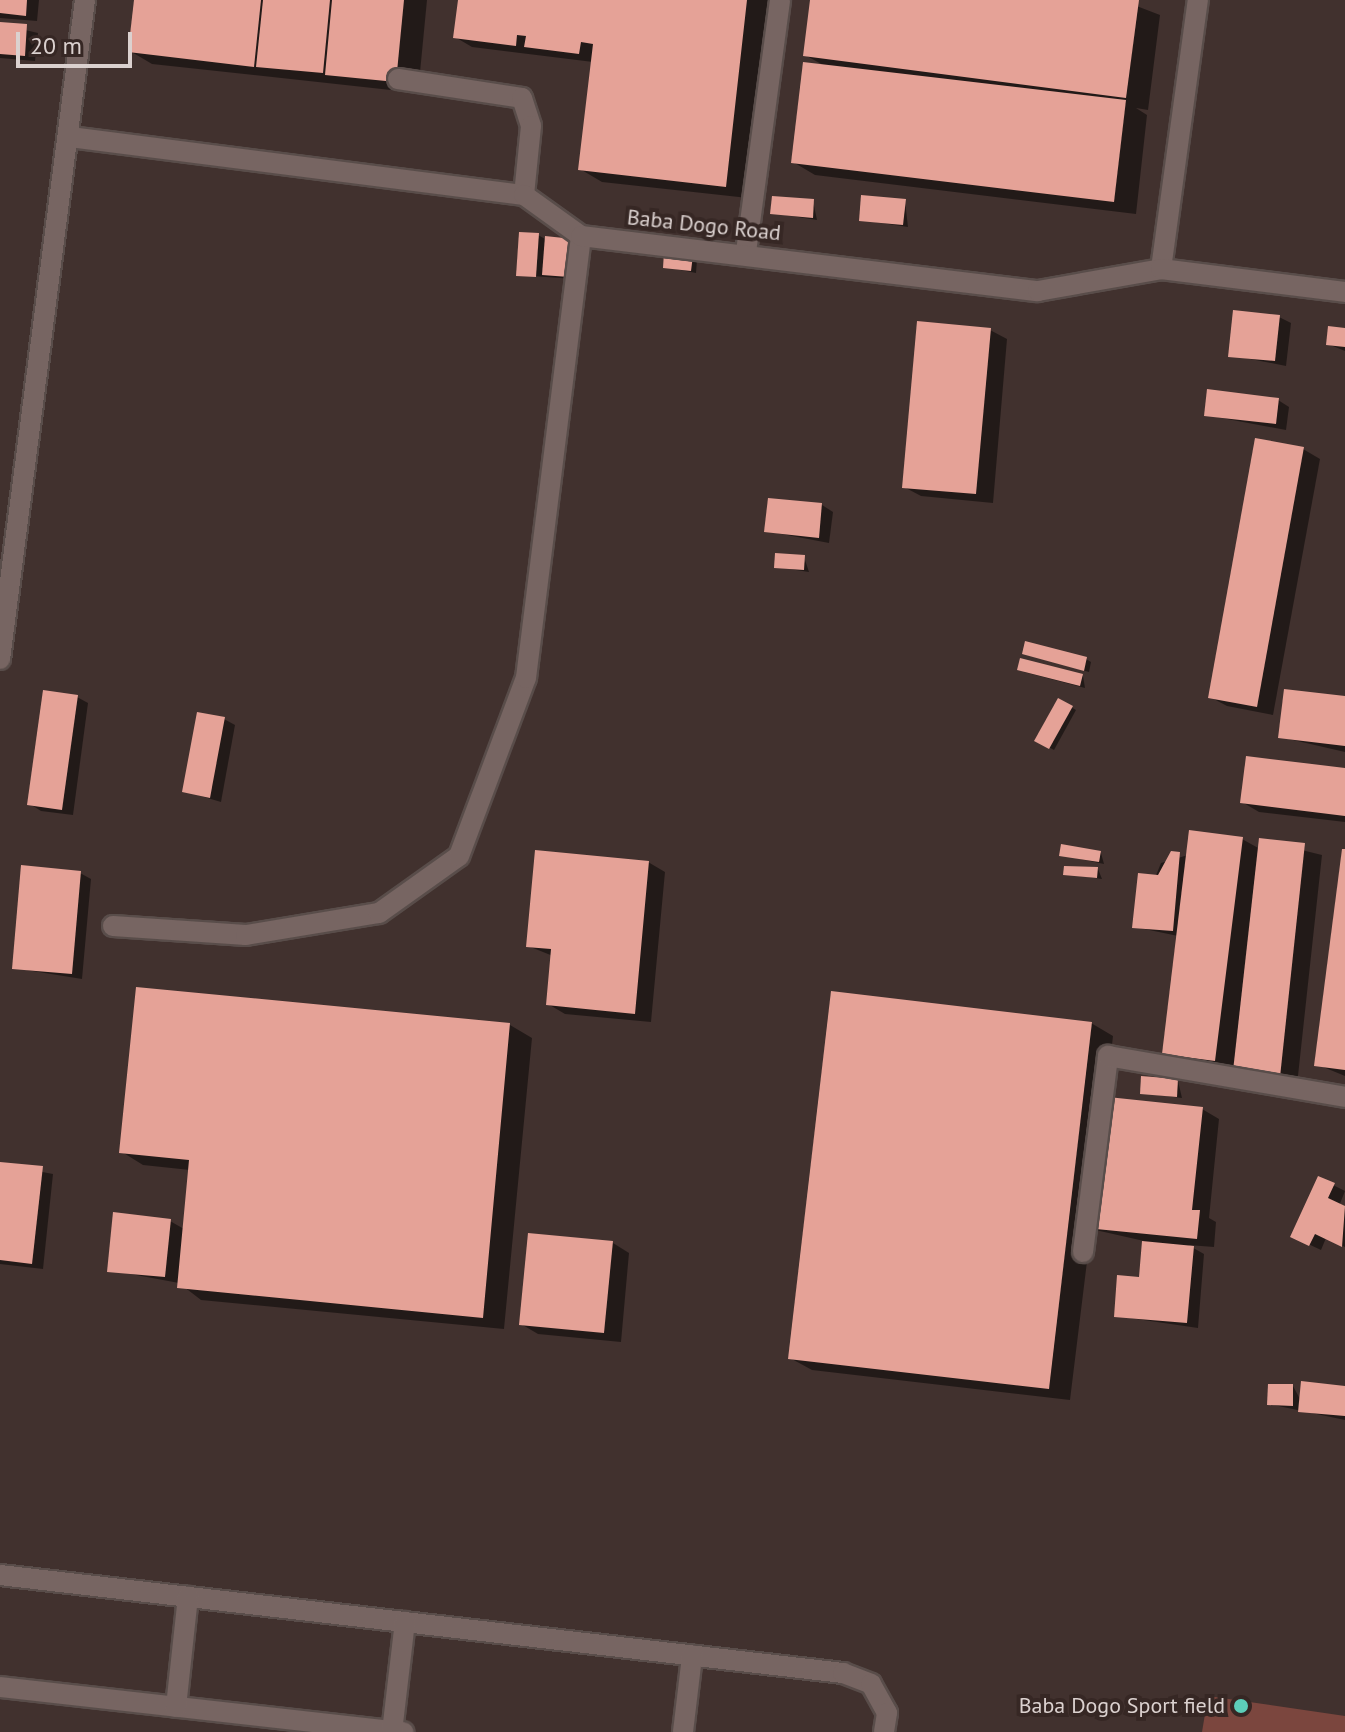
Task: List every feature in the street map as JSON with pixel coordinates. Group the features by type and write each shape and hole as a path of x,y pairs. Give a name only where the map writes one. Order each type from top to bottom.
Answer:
{"street":[{"path":"0,659 70,137 85,0"},
{"path":"746,252 780,0"},
{"path":"1161,269 1198,0"},
{"path":"398,79 522,98 531,126 524,195"},
{"path":"70,137 524,195 581,236 526,678 459,856 379,913 246,935 113,926"},
{"name":"Baba Dogo Road","path":"581,236 746,252 1038,291 1161,269 1345,292"},
{"path":"1083,1252 1108,1056 1345,1097"},
{"path":"0,1575 843,1673 871,1684 887,1713 884,1732"},
{"path":"176,1707 188,1597"},
{"path":"0,1687 396,1732 405,1622"},
{"path":"683,1732 692,1656"}],"shaded area":[{"name":"Baba Dogo Sport field","path":"1208,1696 1345,1716 1345,1732 1202,1732"}],"building":[{"path":"0,0 27,0 26,16 0,13"},
{"path":"134,0 261,0 254,67 128,52"},
{"path":"263,0 330,0 323,73 256,67"},
{"path":"332,0 404,0 396,82 325,75"},
{"path":"458,0 747,0 726,187 578,170 593,44 581,42 579,54 524,47 526,36 517,35 516,46 453,38"},
{"path":"810,0 1139,0 1126,98 803,56"},
{"path":"0,22 27,24 25,56 0,54"},
{"path":"803,62 1126,100 1114,202 791,163"},
{"path":"861,195 906,199 903,225 859,221"},
{"path":"772,196 814,199 813,218 770,214"},
{"path":"519,232 539,233 536,277 516,276"},
{"path":"545,236 573,239 569,277 542,275"},
{"path":"664,252 693,255 691,271 663,268"},
{"path":"1233,310 1280,315 1275,361 1228,357"},
{"path":"917,321 991,328 976,494 902,488"},
{"path":"1328,326 1345,328 1345,347 1326,345"},
{"path":"1207,389 1279,398 1276,424 1204,416"},
{"path":"1255,438 1304,447 1257,707 1208,698"},
{"path":"768,498 822,503 819,538 764,532"},
{"path":"775,553 805,555 804,570 774,568"},
{"path":"1025,641 1087,657 1084,671 1022,654"},
{"path":"1020,658 1083,674 1080,686 1017,670"},
{"path":"1284,689 1345,696 1345,746 1278,738"},
{"path":"43,690 78,695 62,810 27,805"},
{"path":"1058,698 1073,706 1049,749 1034,741"},
{"path":"197,712 225,717 210,798 182,792"},
{"path":"1246,756 1345,768 1345,816 1240,803"},
{"path":"1189,830 1243,837 1215,1061 1162,1054"},
{"path":"1259,838 1305,843 1280,1077 1233,1071"},
{"path":"1061,844 1101,851 1099,862 1059,856"},
{"path":"1342,849 1345,849 1345,1070 1314,1066"},
{"path":"535,850 649,861 635,1014 546,1005 551,949 526,947"},
{"path":"1171,851 1180,852 1173,931 1132,928 1138,873 1158,875"},
{"path":"21,865 81,871 72,974 12,969"},
{"path":"1064,866 1098,867 1097,878 1063,875"},
{"path":"136,987 510,1023 483,1318 177,1288 189,1160 119,1153"},
{"path":"831,991 1092,1022 1049,1389 788,1359"},
{"path":"1141,1076 1178,1079 1177,1097 1140,1094"},
{"path":"1108,1097 1203,1107 1192,1210 1200,1210 1197,1239 1086,1228"},
{"path":"0,1162 43,1166 32,1264 0,1260"},
{"path":"1318,1176 1335,1183 1328,1198 1345,1206 1342,1247 1315,1234 1309,1246 1290,1237"},
{"path":"113,1212 171,1219 165,1277 107,1272"},
{"path":"528,1233 613,1241 604,1333 519,1325"},
{"path":"1142,1241 1194,1246 1187,1323 1114,1317 1117,1275 1139,1277"},
{"path":"1301,1381 1345,1386 1345,1416 1298,1412"},
{"path":"1268,1384 1293,1384 1293,1406 1267,1405"}],"place":[{"name":"Baba Dogo Sport field","path":"1241,1706"}]}
